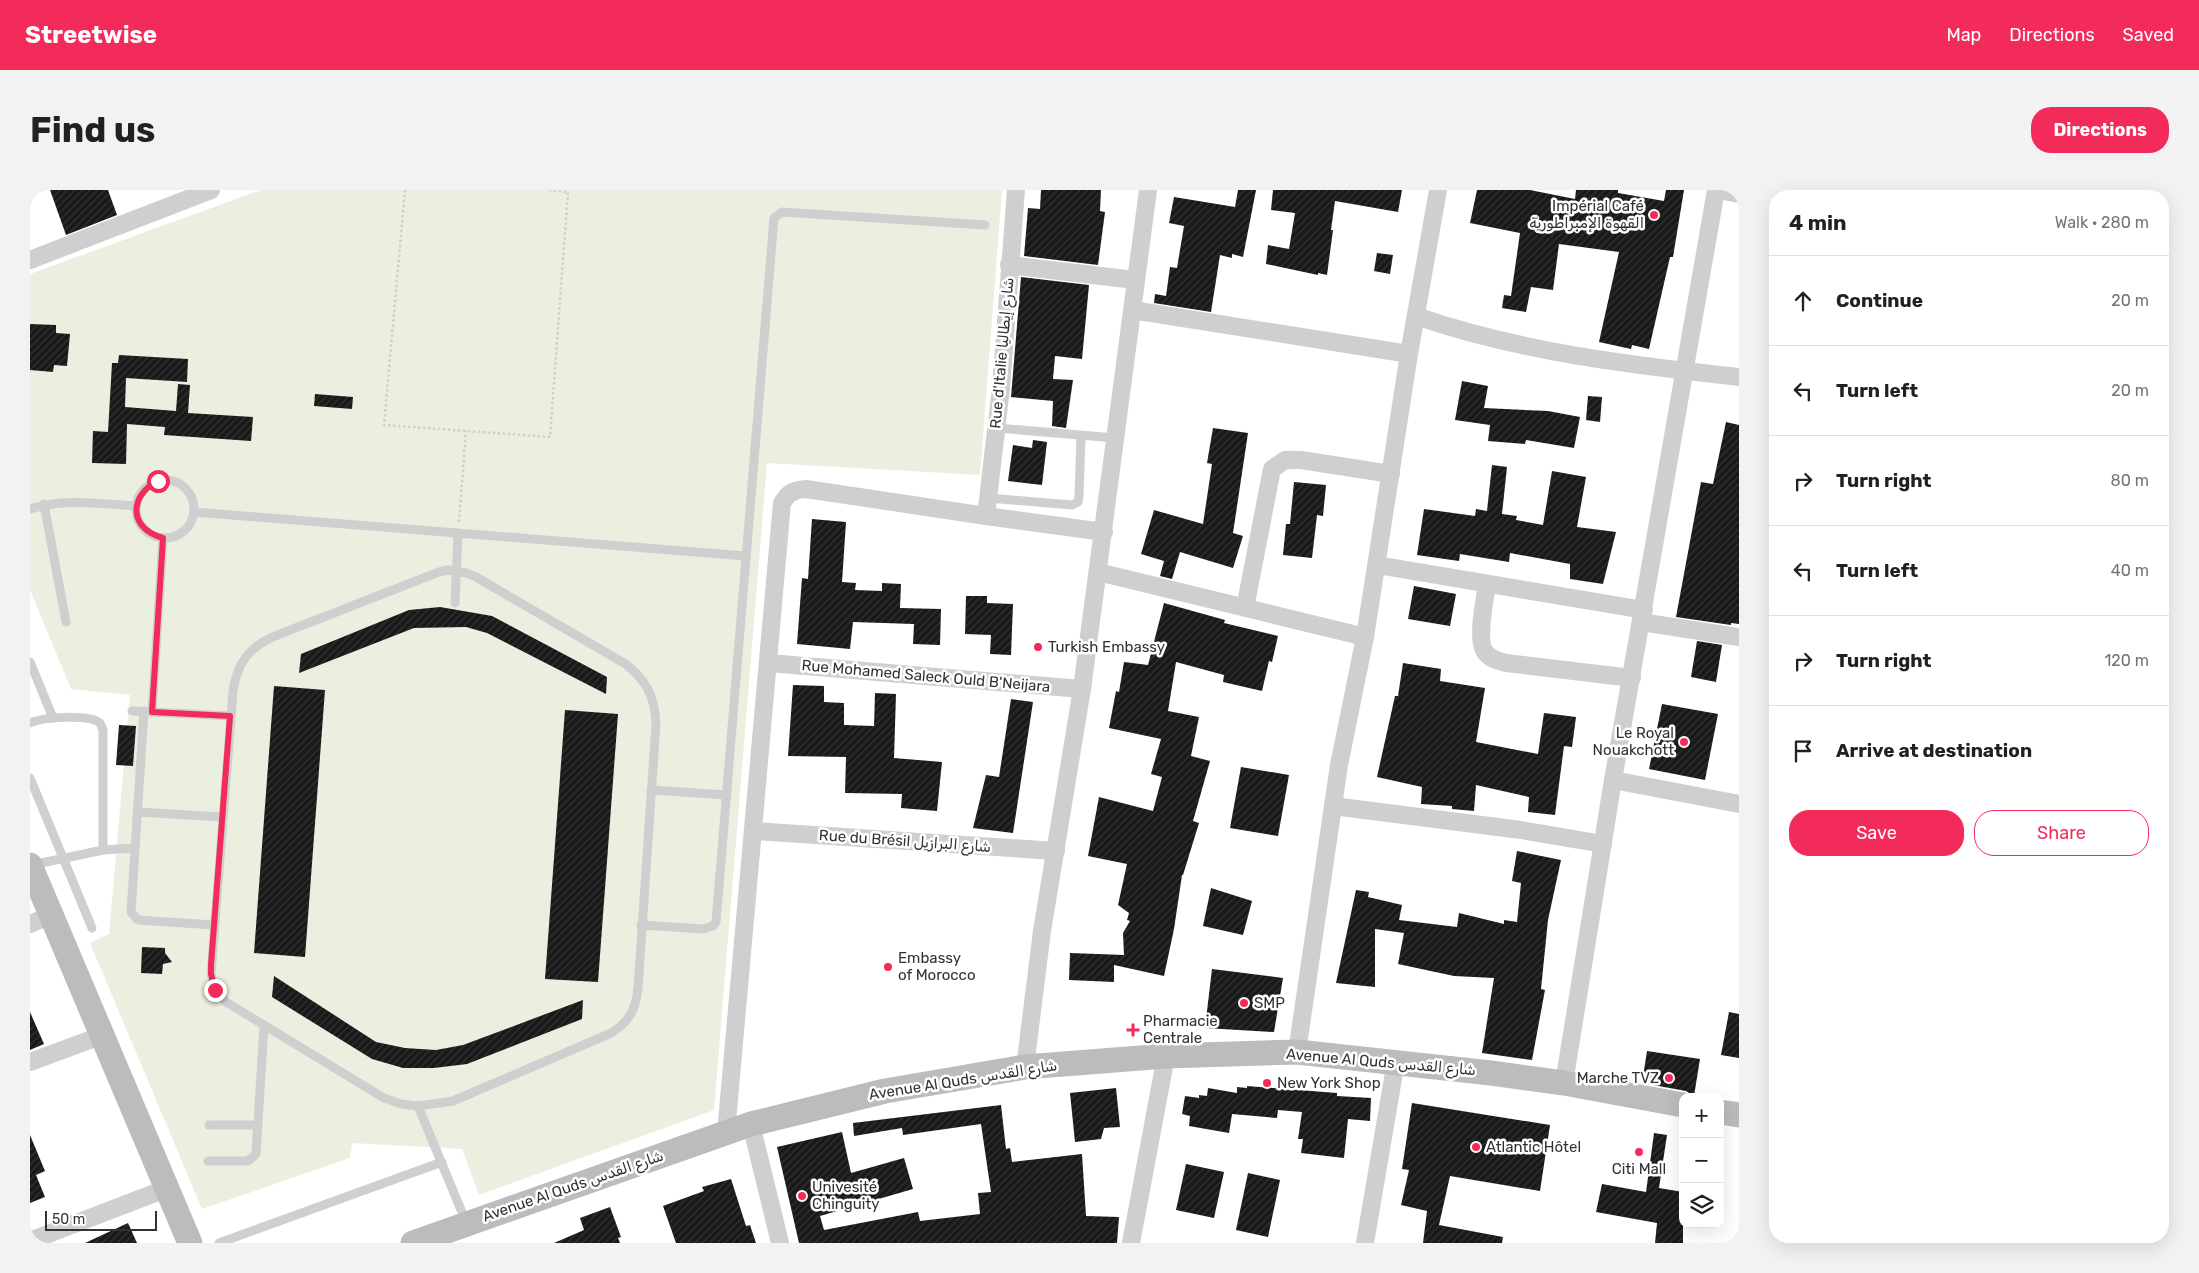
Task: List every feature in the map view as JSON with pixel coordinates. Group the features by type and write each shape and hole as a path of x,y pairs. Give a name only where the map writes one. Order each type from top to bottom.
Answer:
{"street":[{"path":"30,260 211,190"},
{"name":"Rue d'Italie شارع إيطاليا","path":"986,516 996,428 1016,190"},
{"path":"1025,1067 1042,931 1082,689 1148,190"},
{"path":"1297,1052 1339,766 1365,637 1409,354 1438,190"},
{"path":"1564,1083 1613,780 1717,190 1739,194"},
{"path":"1009,265 1135,280"},
{"path":"1132,310 1409,354"},
{"path":"1416,316 1484,338 1543,350 1739,377"},
{"path":"1245,608 1272,469 1285,460 1301,460 1391,474"},
{"path":"726,1133 782,503 788,494 795,490 806,489 1104,532"},
{"path":"1377,565 1487,584 1739,637"},
{"path":"1098,572 1365,637"},
{"path":"1487,584 1481,643 1485,652 1493,659 1506,663 1632,678"},
{"name":"Rue Mohamed Saleck Ould B'Neijara","path":"769,663 1082,689"},
{"path":"1613,780 1739,804"},
{"path":"1333,806 1521,830 1603,844"},
{"name":"Rue du Brésil شارع البرازيل","path":"753,831 1056,852"},
{"path":"30,866 41,919 103,1035 190,1243"},
{"path":"30,1062 103,1035"},
{"name":"Avenue Al Quds شارع القدس","path":"422,1242 467,1224 751,1124 885,1091 1025,1067 1166,1056 1297,1052 1396,1061 1564,1083 1679,1104"},
{"path":"1131,1243 1166,1056"},
{"path":"1365,1243 1396,1061"},
{"path":"1724,1113 1739,1115"},
{"path":"751,1124 780,1243"},
{"path":"30,1241 168,1188"}],"lane":[{"path":"641,924 708,929 716,922 773,222 776,215 782,212 985,225"},
{"path":"996,428 1115,438"},
{"path":"988,498 1072,505 1078,502 1080,496 1081,436"},
{"path":"168,480 177,482 190,494 194,512 192,520 180,534 163,538 153,535 145,529 139,521 137,506 142,492 149,486 158,481 168,480"},
{"path":"30,508 44,504 72,502 137,506"},
{"path":"44,504 66,622"},
{"path":"194,512 746,556"},
{"path":"455,603 458,533"},
{"path":"163,538 148,712 137,812 131,908 135,919 214,925"},
{"path":"457,570 476,577 636,671 648,689 655,709 637,1000 634,1011 619,1029 453,1102 418,1106 401,1104 384,1098 226,1002 215,990 211,974 230,716 235,676 241,663 250,651 261,642 439,572 457,570"},
{"path":"30,662 54,718"},
{"path":"132,711 230,716"},
{"path":"30,723 54,718 94,720 102,727 104,850"},
{"path":"30,778 92,928"},
{"path":"651,790 727,795"},
{"path":"137,812 222,817"},
{"path":"30,866 104,850 136,848"},
{"path":"208,1161 252,1160 256,1154 264,1026"},
{"path":"418,1106 467,1224"},
{"path":"209,1125 258,1125"},
{"path":"219,1243 442,1162"}],"path":[{"path":"405,190 384,424 550,437 568,192 549,190"},
{"path":"458,533 466,431"}],"shaded area":[{"path":"261,190 1002,190 980,475 767,463 714,1110 479,1195 462,1149 352,1143 350,1158 202,1209 90,943 109,934 130,695 71,689 30,590 30,274"}],"building":[{"path":"50,190 108,190 117,215 66,235"},
{"path":"1041,190 1101,190 1100,211 1105,212 1098,265 1024,256 1028,208 1040,209"},
{"path":"1238,190 1256,190 1243,257 1232,254 1232,258 1220,255 1211,312 1154,303 1155,294 1166,296 1170,267 1177,268 1184,226 1169,223 1174,197 1235,207"},
{"path":"1273,190 1402,190 1398,212 1335,201 1327,275 1318,273 1318,275 1266,264 1268,245 1289,249 1295,213 1271,210"},
{"path":"1477,190 1530,190 1575,199 1576,190 1618,190 1618,193 1664,201 1666,190 1684,190 1673,257 1670,257 1649,349 1632,345 1631,349 1599,342 1619,252 1559,244 1553,290 1531,287 1526,312 1502,308 1504,295 1511,296 1520,233 1470,223"},
{"path":"1377,253 1393,255 1390,274 1374,271"},
{"path":"1021,277 1089,285 1082,359 1055,356 1053,379 1073,380 1066,428 1052,426 1053,401 1011,397"},
{"path":"30,324 56,325 56,333 70,334 67,366 54,365 53,372 30,370"},
{"path":"119,355 188,359 187,382 126,378 125,407 176,411 178,384 190,385 188,413 253,417 251,441 164,435 165,427 127,424 126,464 92,463 93,431 108,432 112,363 118,363"},
{"path":"1462,381 1488,386 1484,408 1548,411 1580,417 1574,448 1526,440 1525,444 1488,441 1490,425 1455,420"},
{"path":"315,394 353,397 352,409 314,406"},
{"path":"1588,396 1602,397 1600,422 1586,420"},
{"path":"1726,422 1739,425 1739,624 1731,623 1731,625 1676,617 1701,482 1713,484"},
{"path":"1213,428 1248,433 1233,533 1243,536 1233,568 1180,552 1172,579 1160,576 1164,561 1141,554 1154,510 1203,524 1212,464 1207,463"},
{"path":"1033,440 1047,442 1042,485 1008,481 1013,445 1032,448"},
{"path":"1492,465 1507,467 1502,514 1517,516 1516,520 1543,525 1552,471 1586,477 1577,527 1616,532 1603,584 1570,579 1570,564 1510,553 1509,562 1460,554 1459,561 1417,555 1424,509 1475,516 1476,509 1487,511"},
{"path":"1294,482 1326,485 1323,516 1317,515 1312,558 1283,555 1286,524 1290,524"},
{"path":"812,519 846,522 842,582 856,583 855,590 882,591 882,583 901,584 900,608 941,609 940,645 913,644 914,624 853,622 850,649 797,644 802,578 808,579"},
{"path":"1414,586 1456,594 1450,626 1408,619"},
{"path":"966,596 987,596 987,603 1013,604 1011,655 990,654 991,635 965,634"},
{"path":"1164,603 1225,620 1224,623 1278,636 1272,662 1269,661 1262,691 1223,682 1224,675 1176,662 1168,711 1199,717 1191,756 1210,761 1193,821 1199,823 1182,875 1174,929 1164,976 1114,965 1114,982 1069,980 1070,953 1124,955 1123,933 1130,921 1127,920 1129,913 1118,905 1127,864 1088,856 1099,797 1153,811 1162,777 1151,774 1161,739 1109,728 1116,691 1119,692 1124,662 1148,665"},
{"path":"440,607 492,616 607,677 606,694 487,633 466,627 414,628 299,673 301,654 409,610"},
{"path":"1697,641 1722,645 1716,682 1691,677"},
{"path":"1403,663 1441,669 1440,681 1485,688 1476,742 1538,754 1544,713 1576,717 1572,747 1564,746 1555,815 1528,812 1529,797 1476,785 1474,811 1452,809 1452,806 1421,804 1422,787 1377,777 1395,696 1398,696"},
{"path":"793,685 824,686 824,702 844,703 844,725 874,726 875,693 896,694 894,758 942,762 937,811 901,808 902,794 845,793 846,757 788,756"},
{"path":"274,686 325,690 305,957 254,953"},
{"path":"1011,699 1033,702 1013,833 973,828 986,775 999,777"},
{"name":"Le Royal Nouakchott","path":"1662,704 1718,714 1705,780 1649,769"},
{"path":"565,710 618,714 598,982 545,979"},
{"path":"119,725 136,726 133,766 116,765"},
{"path":"1241,767 1289,775 1278,836 1230,828"},
{"path":"1517,851 1561,860 1548,920 1541,989 1545,990 1532,1060 1482,1053 1494,978 1454,976 1398,964 1404,933 1375,929 1375,987 1336,983 1356,890 1369,892 1368,897 1402,905 1399,920 1457,927 1459,913 1504,924 1504,920 1517,922 1521,883 1512,881"},
{"path":"1211,888 1252,901 1243,935 1203,926"},
{"path":"142,947 165,948 165,953 172,962 163,964 162,974 141,973"},
{"name":"SMP","path":"1212,969 1283,978 1274,1032 1205,1028"},
{"path":"274,976 376,1042 405,1048 436,1050 463,1045 583,1000 582,1019 467,1064 434,1068 403,1068 372,1059 272,997"},
{"path":"30,1012 44,1044 30,1050"},
{"path":"1729,1012 1739,1014 1739,1058 1721,1055"},
{"path":"1647,1051 1700,1059 1694,1093 1642,1083"},
{"path":"1247,1086 1337,1093 1337,1096 1371,1098 1370,1121 1348,1119 1344,1158 1301,1153 1303,1139 1298,1139 1302,1112 1278,1110 1277,1118 1232,1114 1229,1133 1189,1126 1190,1116 1182,1114 1185,1096 1199,1098 1199,1095 1207,1096 1208,1088 1237,1093 1237,1087 1247,1088"},
{"path":"1116,1088 1120,1127 1104,1128 1101,1139 1075,1142 1070,1093"},
{"name":"Atlantic Hôtel","path":"1412,1103 1550,1125 1540,1191 1450,1176 1439,1225 1503,1237 1502,1243 1423,1243 1427,1211 1401,1205 1409,1170 1402,1169"},
{"path":"1001,1105 1006,1149 1010,1148 1012,1162 1082,1154 1086,1216 1119,1217 1117,1243 799,1243 777,1147 842,1132 851,1173 904,1158 913,1189 820,1216 824,1230 918,1212 920,1221 980,1214 978,1193 991,1192 981,1124 903,1135 902,1128 854,1136 853,1123"},
{"path":"1654,1133 1667,1135 1659,1188 1679,1191 1679,1228 1683,1228 1683,1243 1655,1243 1657,1223 1596,1212 1602,1184 1646,1192"},
{"path":"30,1135 45,1171 36,1175 45,1197 30,1203"},
{"path":"1186,1164 1224,1172 1214,1218 1176,1210"},
{"path":"1248,1173 1280,1180 1268,1237 1236,1230"},
{"path":"731,1179 746,1226 750,1225 756,1243 676,1243 663,1206 704,1191 702,1187"},
{"path":"610,1207 621,1237 618,1238 620,1243 554,1243 584,1230 580,1218"},
{"path":"128,1223 137,1243 85,1243"}],"place":[{"name":"Impérial Café القهوة الإمبراطورية","path":"1654,215"},
{"name":"Turkish Embassy","path":"1038,647"},
{"name":"Le Royal Nouakchott","path":"1684,742"},
{"name":"Embassy of Morocco","path":"888,967"},
{"name":"SMP","path":"1244,1003"},
{"name":"Pharmacie Centrale","path":"1133,1030"},
{"name":"Marche TVZ","path":"1669,1078"},
{"name":"New York Shop","path":"1267,1083"},
{"name":"Atlantic Hôtel","path":"1476,1147"},
{"name":"Citi Mall","path":"1639,1152"},
{"name":"Univesité Chinguity","path":"802,1196"}],"route":[{"path":"158,481 142,492 137,501 136,512 139,521 145,529 153,535 163,538 152,712 230,716 211,965 212,982 215,990"}]}
